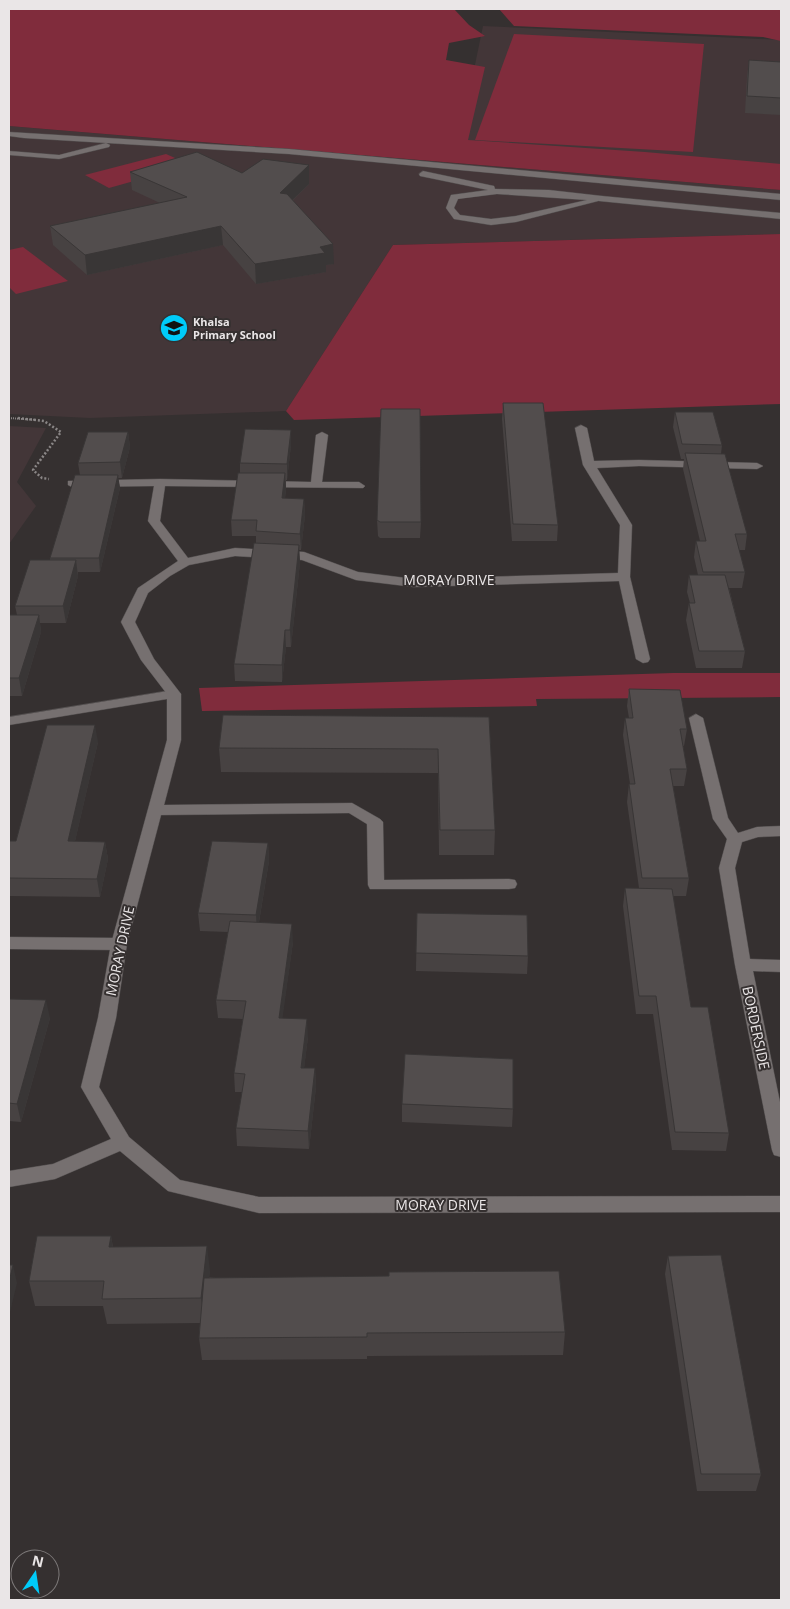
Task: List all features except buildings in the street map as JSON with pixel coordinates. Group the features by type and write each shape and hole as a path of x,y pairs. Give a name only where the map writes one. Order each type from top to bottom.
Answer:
{"street":[{"path":"9,134 224,148 781,197"},
{"path":"9,153 59,157 124,140"},
{"path":"224,148 250,157 269,160"},
{"path":"416,173 480,185 497,191"},
{"path":"438,176 453,190 454,197 450,208 457,217 491,222 516,219 602,199"},
{"path":"454,197 497,191 548,193 781,216"},
{"path":"582,428 589,465 626,525 624,577 643,659"},
{"path":"316,485 322,435"},
{"path":"589,465 640,463 757,466"},
{"path":"160,482 154,521 186,562"},
{"path":"72,483 160,482 359,486"},
{"name":"MORAY DRIVE","path":"624,577 414,583 356,576 304,556 235,552 186,562 143,591 128,622 148,660 174,694 174,740 119,944 107,1018 90,1086 122,1142 175,1186 259,1205 781,1204"},
{"path":"9,722 174,694"},
{"path":"696,718 721,819 735,839 757,832 781,831"},
{"path":"156,810 352,808 375,822 376,885 509,884"},
{"name":"BORDERSIDE","path":"735,839 727,868 744,965 781,1150"},
{"path":"9,943 119,944"},
{"name":"BORDERSIDE","path":"744,965 781,966"},
{"path":"9,1179 55,1171 122,1142"}],"path":[{"path":"9,418 41,420 55,425 60,432 34,470 42,478 72,483"}],"shaded area":[{"path":"9,9 454,9 469,25 485,36 449,43 446,60 485,67 468,140 645,152 781,164 781,190 9,126"},
{"path":"499,9 781,9 781,41 763,37 514,26"},
{"path":"483,26 781,40 781,177 458,147"},
{"path":"514,34 704,44 693,152 475,140"},
{"name":"Khalsa Primary School","path":"9,126 781,190 781,234 393,245 286,411 90,418 9,414"},
{"path":"166,154 191,165 109,188 85,175"},
{"path":"781,234 781,404 294,420 286,411 393,245"},
{"path":"23,247 68,281 16,294 9,287 9,250"},
{"path":"9,426 46,428 17,482 36,506 9,544"},
{"path":"673,673 781,673 781,697 536,699 537,706 202,711 199,688"}],"place":[{"name":"Khalsa Primary School","path":"174,328"}]}
